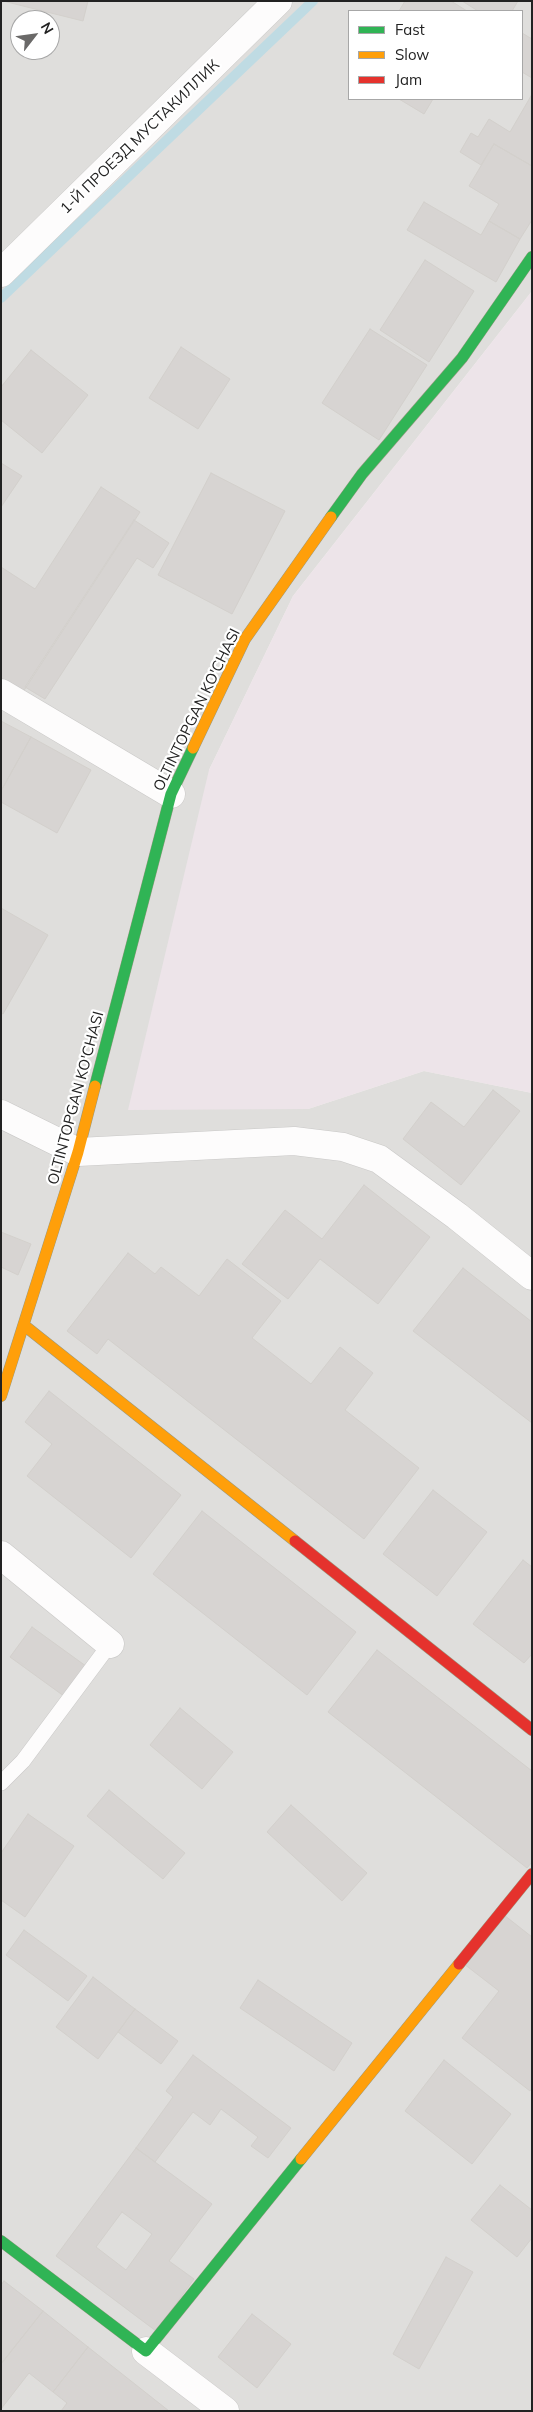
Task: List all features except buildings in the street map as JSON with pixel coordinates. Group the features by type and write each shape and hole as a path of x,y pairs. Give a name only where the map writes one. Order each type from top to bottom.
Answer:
{"street":[{"name":"1-Й ПРОЕЗД МУСТАКИЛЛИК","path":"1,273 270,4"},
{"name":"OLTINTOPGAN KO'CHASI","path":"1,1396 25,1326 78,1152 171,794 245,639 362,474 462,358 532,257"},
{"path":"1,693 171,794"},
{"path":"1,1114 78,1152 294,1141 343,1147 378,1159 457,1216 532,1276"},
{"path":"25,1326 532,1730"},
{"path":"1,1555 110,1644"},
{"path":"146,2350 532,1874"},
{"path":"1,2241 225,2411"}],"lane":[{"path":"1,1784 23,1761 110,1644"}],"shaded area":[{"path":"1,1 532,1 532,291 293,596 209,770 308,1109 424,1071 532,1093 532,2411 1,2411"},
{"path":"532,291 532,1093 424,1071 308,1109 128,1110 209,770 293,596"}],"waterway":[{"path":"1,298 313,1"}],"traffic: fast":[{"path":"331,517 362,474 462,358 532,257"},
{"path":"95,1086 171,794 193,748"},
{"path":"1,2241 146,2351 301,2159"}],"traffic: slow":[{"path":"193,748 245,639 331,517"},
{"path":"1,1396 78,1152 95,1086"},
{"path":"25,1326 295,1541"},
{"path":"301,2159 459,1964"}],"traffic: jam":[{"path":"295,1541 532,1730"},
{"path":"459,1964 532,1874"}]}
